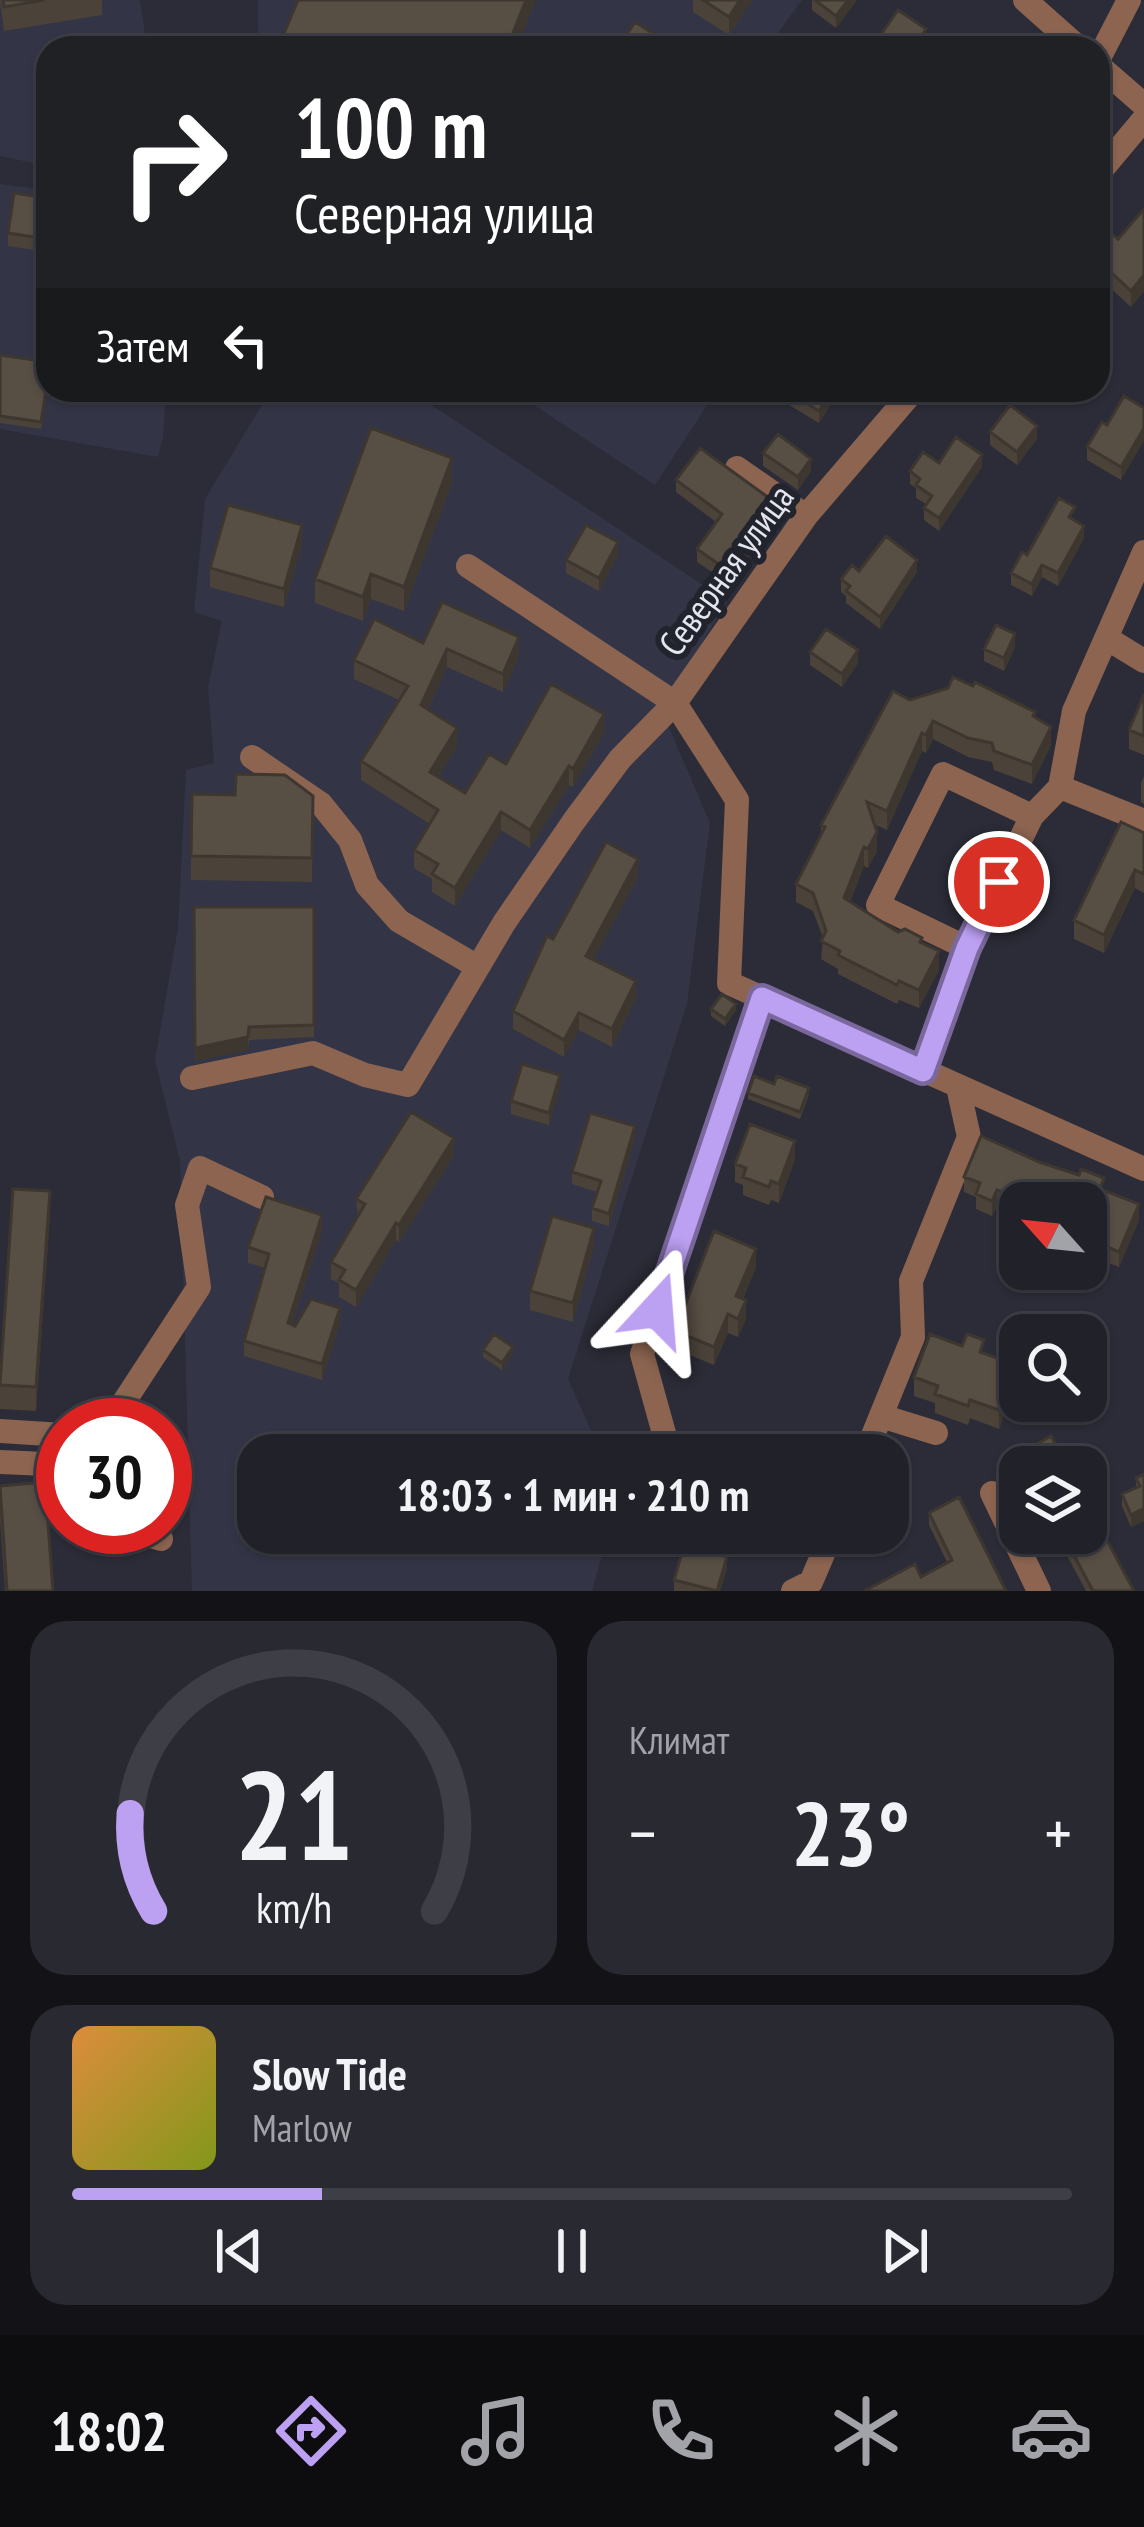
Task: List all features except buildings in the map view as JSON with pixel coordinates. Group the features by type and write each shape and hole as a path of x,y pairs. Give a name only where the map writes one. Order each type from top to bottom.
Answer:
{"street":[{"path":"1025,0 1066,36"},
{"path":"1110,39 1129,0"},
{"path":"1110,74 1144,106"},
{"path":"1110,160 1144,119"},
{"name":"Северная улица","path":"904,402 806,516 675,703 737,800 729,983 1144,1169"},
{"path":"737,468 806,516"},
{"path":"923,1071 967,948 1032,816 1060,787 1074,710 1144,552"},
{"path":"192,1078 313,1053 365,1075 408,1085 478,967 597,790 675,703 468,566"},
{"path":"1108,639 1144,661"},
{"path":"252,757 321,804 350,840 367,885 399,921 478,967"},
{"path":"967,948 878,905 943,774 1032,816"},
{"path":"1060,787 1144,821"},
{"path":"664,1434 642,1354 762,998"},
{"path":"874,1434 913,1337 911,1281 969,1137 958,1087"},
{"path":"126,1398 199,1287 188,1205 200,1168 262,1198"},
{"path":"881,1416 936,1433"},
{"path":"0,1431 36,1433"},
{"path":"0,1462 36,1464"},
{"path":"992,1493 1039,1591"},
{"path":"793,1591 812,1582 823,1554"}],"shaded area":[{"path":"0,0 140,0 145,36 36,36 36,164 0,156"},
{"path":"258,0 802,0 776,36 258,36"},
{"path":"0,184 36,188 36,402 165,402 158,457 0,429"},
{"path":"264,402 427,402 727,601 662,711 710,823 687,1004 568,1379 593,1434 237,1434 237,1554 602,1554 592,1591 192,1591 192,1398 187,1398 180,1161 155,1060 178,928 186,770 214,763 208,687 222,621 194,612 205,499"},
{"path":"529,402 709,402 655,485"}],"route":[{"path":"657,1310 762,998 923,1071 967,948 999,882"}]}
